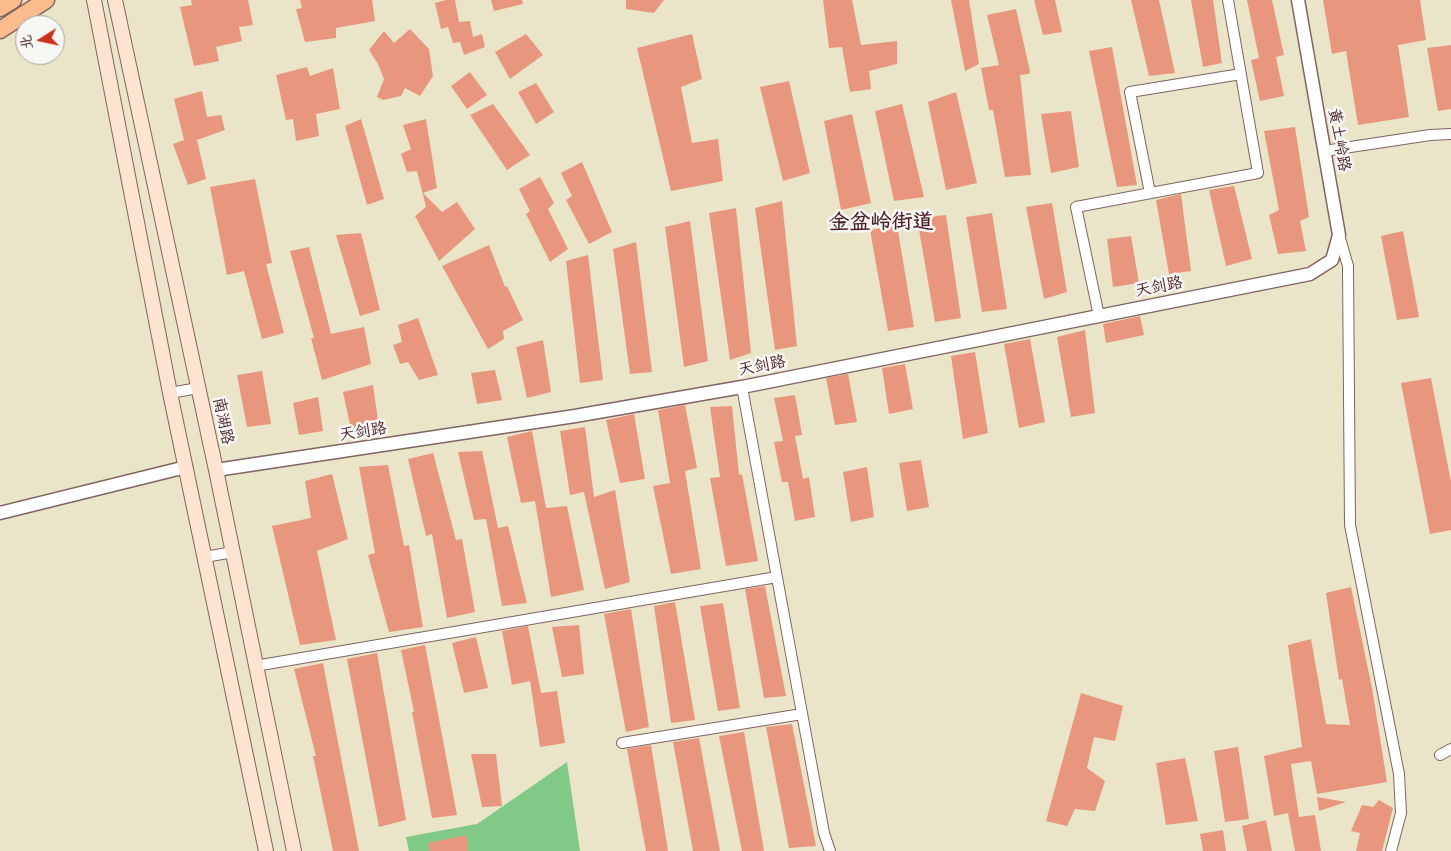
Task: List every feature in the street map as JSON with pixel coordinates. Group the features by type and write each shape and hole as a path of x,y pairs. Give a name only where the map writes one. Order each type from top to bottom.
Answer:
{"main road":[{"path":"0,8 14,0"},
{"path":"0,30 46,0"},
{"path":"94,0 170,393 266,851"},
{"name":"南湖路","path":"115,0 216,470 294,851"}],"street":[{"path":"1099,316 1076,207 1258,173 1228,0"},
{"name":"黄土岭路","path":"1298,0 1339,235 1332,260 1310,274"},
{"path":"1150,193 1130,92 1241,74"},
{"path":"1324,151 1430,135 1451,134"},
{"path":"1339,235 1348,266 1350,525 1398,774 1401,813 1391,851"},
{"name":"天剑路","path":"216,470 575,416 742,387 1310,274"},
{"path":"742,387 824,833 830,851"},
{"path":"170,393 198,388"},
{"path":"0,513 186,467"},
{"path":"205,557 232,552"},
{"path":"255,666 777,577"},
{"path":"622,743 802,714"},
{"path":"1440,755 1451,749"}],"green space":[{"path":"567,762 580,851 409,851 406,837 477,824"}],"building":[{"path":"191,0 248,0 253,25 239,27 242,41 216,47 219,61 194,66 180,7 192,5"},
{"path":"300,0 372,0 375,21 336,28 336,38 305,42 296,9 302,8"},
{"path":"455,0 459,22 470,21 473,37 482,34 485,47 464,55 460,42 453,43 448,27 441,29 435,3"},
{"path":"491,0 522,0 523,4 494,11"},
{"path":"626,0 664,0 654,13 626,9"},
{"path":"823,0 852,0 861,45 897,41 897,64 869,71 871,89 850,92 842,47 829,48"},
{"path":"951,0 969,0 979,64 965,71"},
{"path":"1034,0 1055,0 1062,32 1043,35"},
{"path":"1131,0 1159,0 1175,73 1149,76"},
{"path":"1191,0 1213,0 1222,63 1203,67"},
{"path":"1247,0 1272,0 1284,55 1276,57 1284,96 1260,101 1251,60 1259,58"},
{"path":"1323,0 1420,0 1426,40 1398,45 1409,117 1358,125 1346,51 1332,54"},
{"path":"1016,9 1030,71 1029,74 1020,75 1031,175 1005,177 993,110 989,110 981,68 999,65 987,15"},
{"path":"410,29 429,49 433,76 420,96 405,88 401,96 383,100 377,97 384,79 378,64 369,50 384,31 394,43"},
{"path":"526,34 543,55 510,79 495,52"},
{"path":"692,34 702,79 681,87 692,143 718,139 723,181 671,191 637,48"},
{"path":"1451,45 1451,109 1438,111 1427,48"},
{"path":"1112,47 1137,185 1117,187 1089,51"},
{"path":"307,67 310,76 333,68 340,109 316,114 319,136 296,141 293,119 286,120 276,75"},
{"path":"470,72 487,95 467,109 451,86"},
{"path":"789,81 810,173 783,181 760,87"},
{"path":"536,83 554,112 536,124 518,92"},
{"path":"202,91 207,117 221,115 225,130 197,140 206,179 188,185 173,144 184,140 174,99"},
{"path":"956,92 977,183 946,190 928,102"},
{"path":"493,104 530,155 507,170 470,115"},
{"path":"902,104 924,197 894,201 875,111"},
{"path":"1071,111 1079,167 1051,173 1041,114"},
{"path":"852,114 871,203 841,210 824,121"},
{"path":"361,119 384,199 367,205 345,126"},
{"path":"426,119 437,188 423,193 442,212 457,202 475,229 439,261 415,216 426,207 417,171 407,172 401,154 411,149 403,125"},
{"path":"1295,127 1309,217 1300,221 1306,251 1278,254 1269,215 1279,210 1264,131"},
{"path":"582,162 612,232 589,244 566,200 572,196 561,173"},
{"path":"540,177 554,203 548,209 568,249 550,262 526,214 530,211 519,189"},
{"path":"255,179 272,263 266,264 284,333 262,339 244,271 227,275 210,187"},
{"path":"1234,186 1252,259 1226,266 1209,190"},
{"path":"1181,194 1191,271 1169,274 1156,200"},
{"path":"782,201 797,346 775,350 755,208"},
{"path":"1052,203 1067,292 1044,299 1026,207"},
{"path":"736,208 751,353 730,360 709,213"},
{"path":"992,213 1007,309 982,312 966,217"},
{"path":"946,215 961,318 935,322 917,218"},
{"path":"690,221 708,361 684,367 665,227"},
{"path":"897,225 914,327 888,331 870,230"},
{"path":"1403,231 1419,317 1397,320 1381,236"},
{"path":"361,233 380,310 360,316 336,235"},
{"path":"1131,236 1139,283 1113,287 1107,239"},
{"path":"636,242 652,372 630,374 613,249"},
{"path":"489,245 505,287 507,286 523,320 503,331 504,339 488,349 442,266"},
{"path":"309,247 331,334 364,327 371,364 322,380 311,338 314,338 290,251"},
{"path":"588,255 603,380 580,383 566,261"},
{"path":"1140,316 1144,335 1106,343 1103,324"},
{"path":"418,318 438,375 419,380 408,362 400,364 393,345 402,342 398,325"},
{"path":"1085,330 1095,413 1071,417 1057,337"},
{"path":"1030,339 1045,422 1019,428 1004,344"},
{"path":"543,340 551,392 527,398 516,347"},
{"path":"975,352 988,433 963,439 951,356"},
{"path":"905,364 913,409 889,414 882,368"},
{"path":"495,370 502,400 477,404 471,373"},
{"path":"262,371 271,424 247,427 237,375"},
{"path":"848,374 857,422 835,425 826,378"},
{"path":"1431,378 1451,482 1451,530 1430,534 1401,383"},
{"path":"373,385 378,421 351,429 343,392"},
{"path":"795,395 802,435 795,436 803,479 809,477 815,517 795,521 788,482 782,482 774,442 783,441 774,398"},
{"path":"318,397 323,431 299,435 293,403"},
{"path":"685,405 697,468 685,471 701,569 671,574 653,486 670,483 658,410"},
{"path":"732,406 739,475 742,474 758,561 726,566 710,478 720,477 710,407"},
{"path":"634,414 645,479 620,483 606,420"},
{"path":"585,427 594,497 615,490 630,582 605,589 584,492 570,495 560,431"},
{"path":"532,431 546,508 567,506 584,590 551,597 535,501 521,503 507,437"},
{"path":"482,451 498,528 508,526 527,603 502,606 486,519 474,520 458,452"},
{"path":"433,453 456,540 462,539 475,612 447,618 432,534 426,536 408,459"},
{"path":"921,460 929,507 907,511 899,463"},
{"path":"388,465 404,546 409,545 423,627 389,632 368,555 375,553 359,467"},
{"path":"867,467 874,517 851,522 843,472"},
{"path":"332,474 348,539 317,551 336,640 300,645 272,526 311,518 305,481"},
{"path":"765,586 786,696 764,698 745,589"},
{"path":"1351,587 1372,688 1387,782 1317,794 1311,761 1291,764 1299,817 1315,815 1321,851 1295,851 1288,813 1274,816 1264,756 1302,747 1288,645 1311,639 1326,724 1350,725 1342,679 1339,680 1326,593"},
{"path":"675,602 695,720 671,723 654,606"},
{"path":"723,603 740,708 718,711 700,606"},
{"path":"631,609 649,727 626,732 604,614"},
{"path":"579,625 584,674 562,677 552,627"},
{"path":"528,626 541,693 557,691 565,743 540,747 530,681 512,685 502,631"},
{"path":"476,637 488,688 464,693 452,643"},
{"path":"425,645 457,815 432,818 412,712 414,712 401,650"},
{"path":"377,653 406,820 379,827 347,659"},
{"path":"323,663 359,851 333,851 313,756 316,756 294,669"},
{"path":"1081,693 1123,706 1115,741 1094,737 1087,768 1105,781 1095,811 1075,809 1067,826 1046,821"},
{"path":"792,724 816,846 789,848 766,727"},
{"path":"744,732 764,851 742,851 719,736"},
{"path":"699,738 720,851 693,851 673,742"},
{"path":"651,745 668,851 646,851 627,749"},
{"path":"1238,747 1249,819 1225,822 1214,751"},
{"path":"471,754 496,754 502,806 482,807"},
{"path":"1185,758 1198,821 1166,825 1156,763"},
{"path":"1317,797 1346,802 1319,811"},
{"path":"1379,800 1393,808 1382,851 1356,851 1360,833 1351,831 1362,805 1373,807"},
{"path":"1266,820 1272,851 1247,851 1242,826"},
{"path":"1223,830 1226,851 1203,851 1200,834"},
{"path":"466,835 468,851 429,851 428,843"}],"district":[{"name":"金盆岭街道","path":"881,222"}]}
